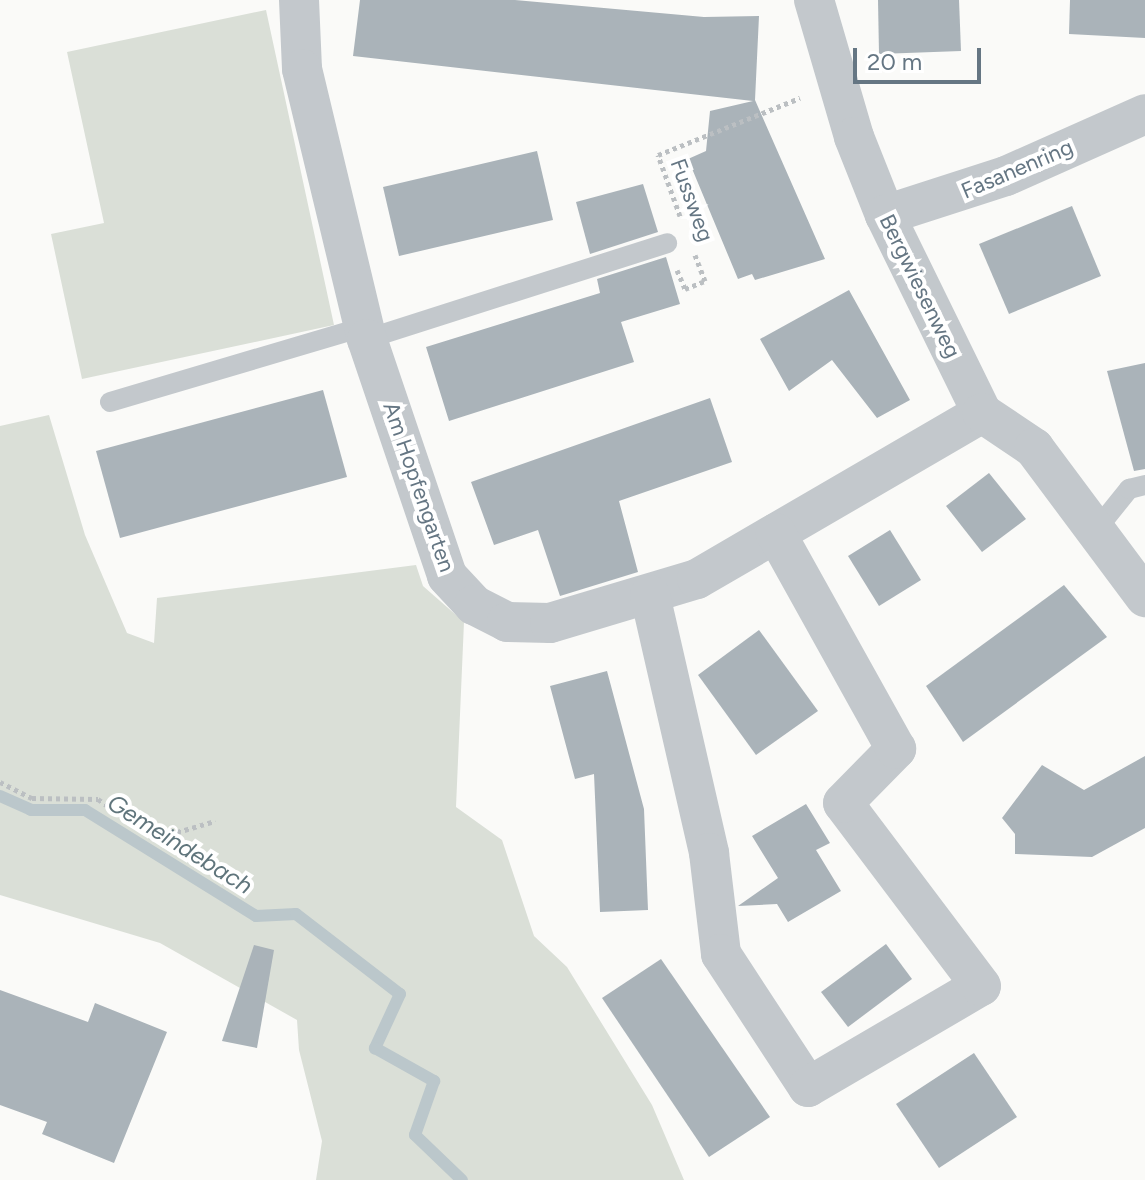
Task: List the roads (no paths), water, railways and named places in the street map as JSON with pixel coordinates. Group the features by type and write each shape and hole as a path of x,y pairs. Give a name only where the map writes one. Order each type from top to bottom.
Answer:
{"street":[{"name":"Am Hopfengarten","path":"299,0 302,69 366,333 447,576 474,605 507,622 550,623 697,579 982,413"},
{"name":"Bergwiesenweg","path":"814,0 838,83 885,215 982,413 1034,448 1145,597"},
{"name":"Fasanenring","path":"885,215 1006,176 1145,114"},
{"path":"650,595 709,853 721,954 808,1087 981,986 843,803 896,749 776,533"}],"lane":[{"path":"110,402 366,333 667,243"},
{"path":"1096,530 1129,489 1145,485"}],"waterway":[{"name":"Gemeindebach","path":"0,796 31,810 85,810 256,916 296,914 400,994 375,1048 434,1081 415,1135 462,1180"}]}
